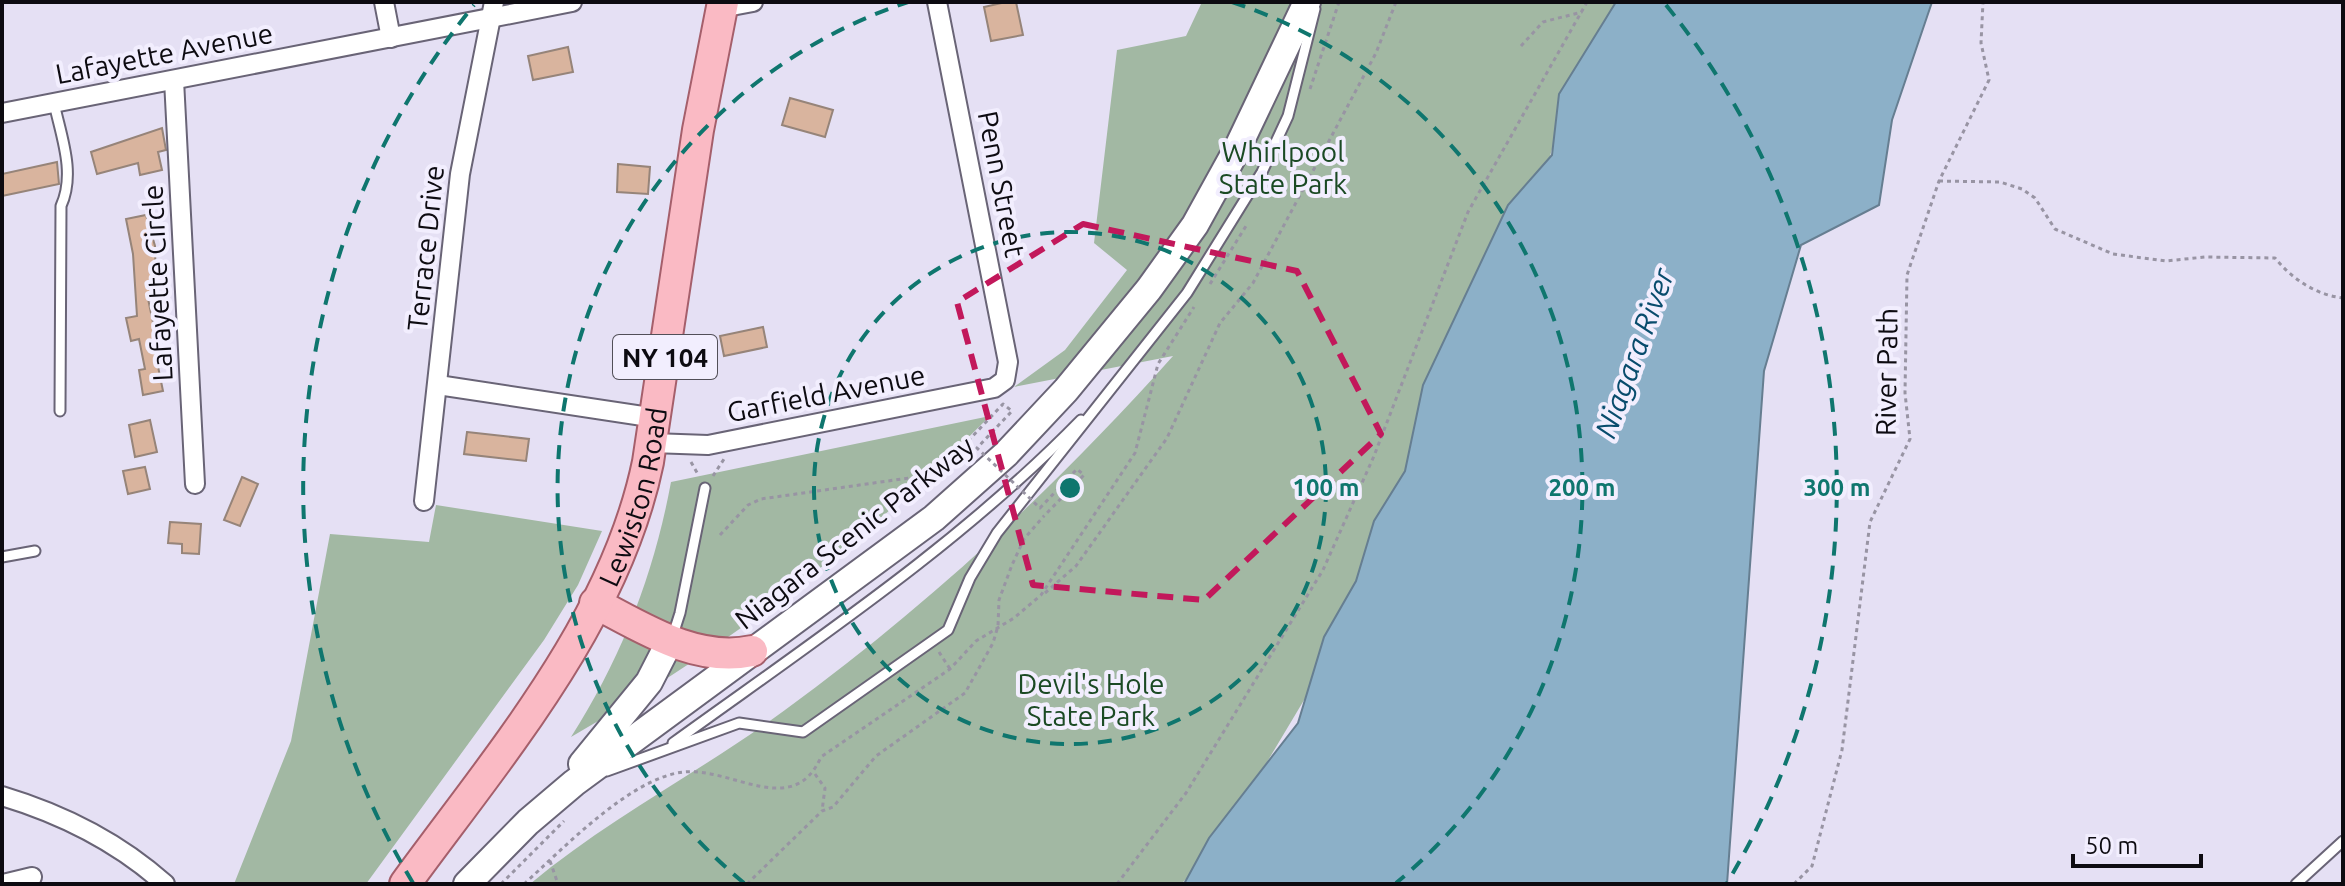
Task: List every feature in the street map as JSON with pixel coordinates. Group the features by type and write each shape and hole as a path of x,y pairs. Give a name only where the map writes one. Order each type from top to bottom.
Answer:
{"main road":[{"name":"Niagara Scenic Parkway","path":"467,884 574,783 934,518 1006,454 1066,390 1149,289 1195,225 1237,149 1307,2"},
{"name":"Lewiston Road","path":"405,884 527,716 595,603 635,515 654,430 693,159 722,5"},
{"path":"595,603 670,641 723,655 752,651"},
{"path":"550,803 649,682 670,641"}],"street":[{"path":"384,2 391,38"},
{"name":"Lafayette Avenue","path":"2,113 391,38 492,10 572,2"},
{"path":"722,5 753,2"},
{"name":"Penn Street","path":"937,2 1008,362 1007,376"},
{"name":"Terrace Drive","path":"424,501 460,174 492,10"},
{"name":"Lafayette Circle","path":"174,80 195,484"},
{"name":"Garfield Avenue","path":"438,385 654,430 684,447 994,388 1007,376"},
{"path":"2,796 83,828 122,851 165,884"},
{"path":"3,884 32,877"}],"lane":[{"path":"574,783 739,723 803,732 948,630 970,578 997,533 1187,293 1262,172 1288,116 1317,2"},
{"path":"54,103 68,166 68,191 61,206 60,411"},
{"path":"664,750 940,550 1028,474 1116,384"},
{"path":"670,641 680,613 705,488"},
{"path":"2,557 35,551"},
{"path":"2296,884 2343,841"}],"path":[{"path":"1041,595 1076,566 1167,438 1220,323 1253,283 1376,53 1396,2"},
{"path":"1117,884 1186,793 1323,570 1374,456 1468,212 1587,2"},
{"name":"River Path","path":"1794,884 1812,866 1842,750 1870,522 1910,439 1905,393 1907,275 1939,181 1989,80 1981,43 1983,2"},
{"path":"1521,46 1543,22 1582,12"},
{"path":"1939,181 2000,182 2022,189 2035,198 2055,229 2113,254 2166,261 2205,257 2275,258 2285,271 2323,296 2343,298"},
{"path":"720,535 748,505 761,499 916,477 940,465 1003,404 1012,411 977,448 1040,508 1077,469 1084,475 1024,539 999,600 998,626 965,693 876,756 833,807 822,811 747,884"},
{"path":"684,447 705,488 737,439"},
{"path":"933,643 950,669"},
{"path":"814,773 825,788 822,811"},
{"path":"501,884 564,822 550,803"},
{"path":"550,861 558,884"}],"highlighted area":[{"path":"1083,224 1297,271 1381,434 1204,600 1033,585 957,302"}],"green space":[{"name":"Devil's Hole State Park","path":"1202,2 1625,2 1565,105 1543,180 1319,675 1212,854 1181,884 530,884 624,816 785,710 890,629 1037,498 1173,356 1014,387 1065,350 1127,270 1094,243 1117,50 1186,36"},
{"path":"990,416 893,507 791,591 684,667 571,737 606,676 634,614 655,549 671,482"},
{"path":"436,505 602,531 578,585 544,640 366,884 234,884 291,741 330,534 429,542"}],"water":[{"name":"Niagara River","path":"1616,2 1932,2 1892,120 1879,205 1801,245 1764,371 1727,884 1184,884 1209,838 1298,723 1324,637 1356,581 1374,521 1405,471 1423,385 1508,205 1552,155 1559,94"}],"building":[{"path":"1016,2 1023,35 991,41 984,7"},
{"path":"568,47 573,72 533,80 528,56"},
{"path":"790,98 833,110 825,137 782,125"},
{"path":"162,128 166,150 158,152 162,170 140,175 138,163 97,174 91,152"},
{"path":"57,162 59,184 2,196 2,174"},
{"path":"618,164 650,167 648,194 617,192"},
{"path":"146,215 155,246 156,294 147,294 163,391 143,395 139,370 145,369 139,339 131,341 126,318 137,316 133,254 126,219"},
{"path":"763,327 767,347 724,356 720,336"},
{"path":"150,420 157,452 135,457 129,425"},
{"path":"467,432 529,439 526,461 464,454"},
{"path":"145,467 150,489 128,494 123,471"},
{"path":"242,477 258,484 240,526 224,520"},
{"path":"170,522 201,524 199,554 182,553 182,544 168,543"}],"park label":[{"name":"Whirlpool State Park","path":"1283,167"}]}
